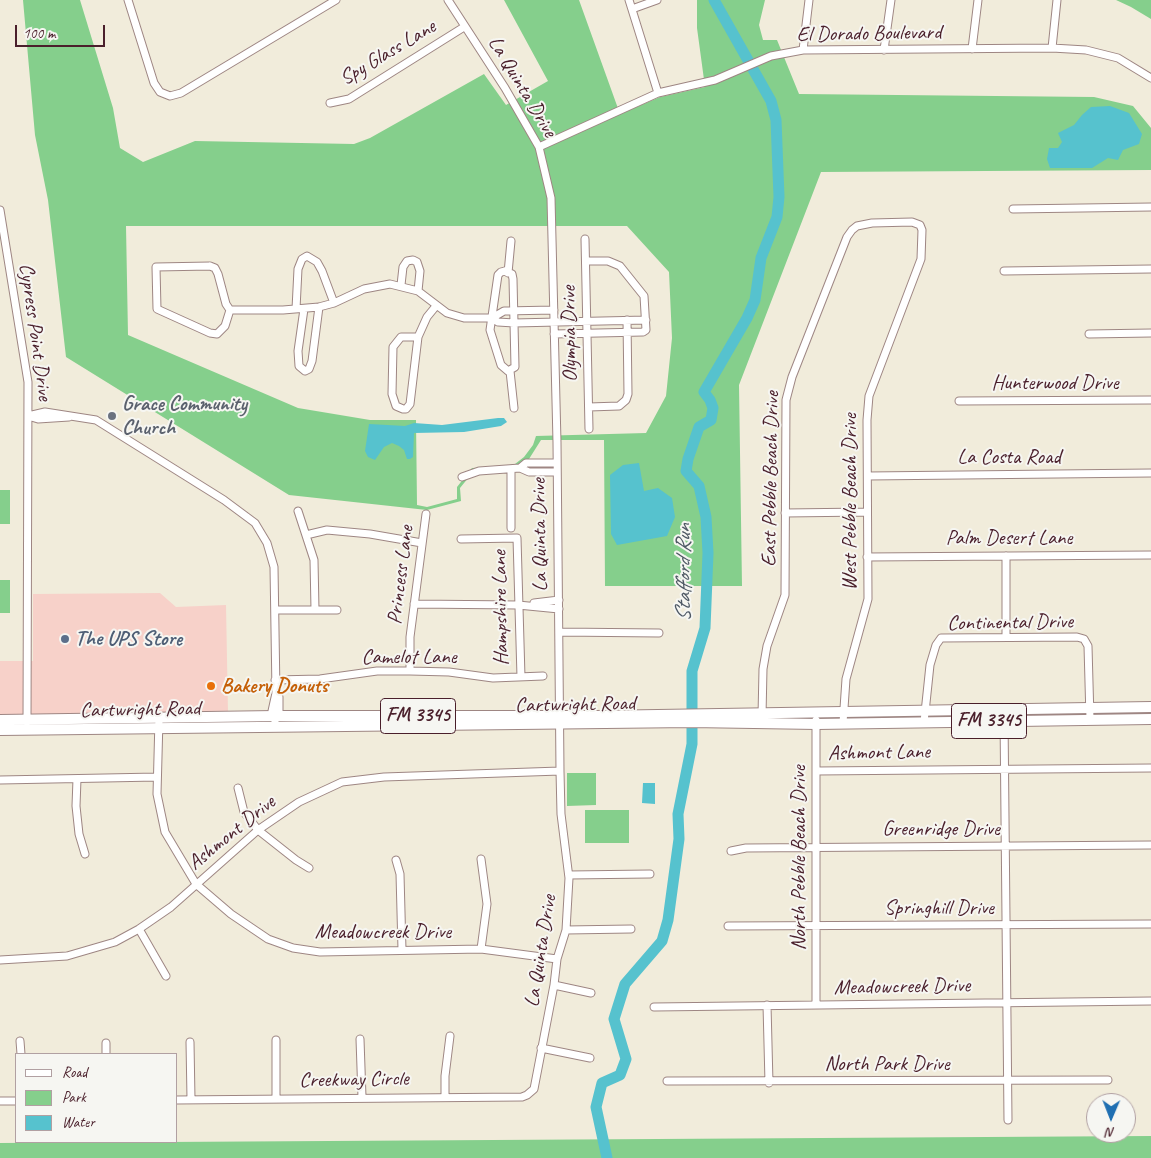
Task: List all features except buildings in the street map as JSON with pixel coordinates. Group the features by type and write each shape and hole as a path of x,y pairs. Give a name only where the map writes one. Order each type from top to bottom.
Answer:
{"main road":[{"name":"Cartwright Road","path":"762,717 817,724 1004,721 1151,707"},
{"name":"Cartwright Road","path":"0,730 27,725 159,724 275,727 762,717 815,712 924,709 1004,709 1151,719"},
{"name":"Cartwright Road","path":"159,724 275,716 560,721"},
{"name":"Cartwright Road","path":"0,720 27,725"}],"street":[{"path":"128,0 154,82 160,92 170,96 181,93 336,0"},
{"name":"La Quinta Drive","path":"448,0 505,88 539,147 551,198 560,632 561,814 569,875 566,930 556,959 554,985 531,1093"},
{"path":"629,0 658,93"},
{"path":"632,9 657,0"},
{"path":"803,50 809,0"},
{"path":"884,50 891,0"},
{"path":"972,49 978,0"},
{"path":"1052,48 1057,0"},
{"name":"Spy Glass Lane","path":"330,103 348,99 464,27"},
{"name":"El Dorado Boulevard","path":"539,147 658,93 729,75 771,56 803,50 1052,48 1086,50 1118,58 1151,78"},
{"path":"1013,209 1151,207"},
{"name":"Cypress Point Drive","path":"0,210 28,382 27,725"},
{"name":"West Pebble Beach Drive","path":"843,723 842,712 846,679 868,599 867,420 870,396 921,259 921,228 912,222 864,224"},
{"name":"East Pebble Beach Drive","path":"762,717 763,669 767,646 785,595 786,400 792,377 846,237 852,230 864,224"},
{"name":"Olympia Drive","path":"585,239 589,429"},
{"path":"508,273 511,241"},
{"path":"319,307 312,361 309,370 305,371 299,366 298,351 300,309 298,270 302,259 308,256 317,262 334,303"},
{"path":"401,285 403,267 407,261 413,260 417,262 420,271 418,291"},
{"path":"554,334 643,332 646,330 644,296 620,266 608,261 586,261"},
{"path":"210,266 215,268 230,310 225,326 217,334 210,333 157,309 156,267 210,266"},
{"path":"1004,271 1151,269"},
{"path":"501,272 512,274 513,279 515,367 509,371 501,366 490,330 498,275 501,272"},
{"path":"230,310 319,307 379,285 401,285 418,291 436,306 455,316 492,318 498,322 514,323 646,320"},
{"path":"418,337 401,337 393,347 392,394 396,406 402,409 406,409 410,404 418,337 427,317 436,306"},
{"path":"492,318 504,311 554,310"},
{"path":"589,407 619,406 626,400 628,394 627,320"},
{"path":"1089,334 1151,333"},
{"path":"509,371 514,408"},
{"name":"Hunterwood Drive","path":"959,401 1151,400"},
{"path":"28,416 52,420 72,416 96,420 246,514 263,535 274,567 276,692 272,712 275,716 275,727"},
{"path":"520,468 526,463 557,463"},
{"path":"462,477 480,471 520,468 529,472 557,472"},
{"path":"511,469 511,528"},
{"name":"La Costa Road","path":"868,476 1151,473"},
{"path":"298,511 314,560 315,610"},
{"path":"785,513 867,512"},
{"name":"Princess Lane","path":"410,670 410,637 426,514"},
{"path":"306,535 328,530 370,534 422,543"},
{"name":"Hampshire Lane","path":"461,539 517,538 521,677"},
{"name":"Palm Desert Lane","path":"867,557 1151,555"},
{"path":"1006,556 1006,638"},
{"path":"518,605 559,600"},
{"path":"414,604 518,605 559,609"},
{"path":"276,610 337,610"},
{"path":"560,632 659,633"},
{"name":"Continental Drive","path":"924,722 930,665 936,645 941,638 1077,637 1084,639 1088,646 1089,714"},
{"name":"Camelot Lane","path":"276,680 320,679 376,671 410,670 487,677 543,676"},
{"path":"1004,709 1004,925 1008,1120"},
{"name":"North Pebble Beach Drive","path":"815,712 817,724 816,1005"},
{"name":"Meadowcreek Drive","path":"159,724 157,794 165,832 196,884 232,914 268,939 293,948 320,952 481,949 556,959"},
{"name":"Ashmont Lane","path":"817,771 1151,768"},
{"name":"Ashmont Drive","path":"0,960 67,956 115,942 139,929 171,907 258,830 299,802 342,782 384,777 560,771"},
{"path":"0,780 157,777"},
{"path":"77,779 76,806 79,834 85,854"},
{"path":"238,788 244,812 258,830 309,868"},
{"name":"Greenridge Drive","path":"731,851 746,848 1151,845"},
{"path":"481,859 487,904 481,949"},
{"path":"396,860 400,874 402,950"},
{"path":"569,875 650,874"},
{"name":"Springhill Drive","path":"728,926 1151,924"},
{"path":"139,929 166,976"},
{"path":"566,930 631,930"},
{"path":"554,985 592,993"},
{"name":"Meadowcreek Drive","path":"654,1006 1151,1001"},
{"path":"767,1006 769,1083"},
{"path":"445,1096 444,1076 450,1036"},
{"path":"360,1039 362,1097"},
{"path":"276,1040 276,1098"},
{"path":"20,1042 21,1053"},
{"path":"190,1042 191,1099"},
{"path":"106,1043 106,1053"},
{"path":"542,1048 590,1058"},
{"name":"North Park Drive","path":"666,1081 769,1083 1108,1080"},
{"name":"Creekway Circle","path":"178,1100 522,1096 531,1093"},
{"path":"0,1101 15,1101"}],"shaded area":[{"path":"160,593 176,607 226,605 228,713 0,715 0,661 33,661 33,594"}],"green space":[{"path":"23,0 80,0 113,108 120,148 143,162 195,141 354,144 370,138 484,74 506,105 548,81 504,0 579,0 620,114 660,97 705,87 697,28 697,0 765,0 759,25 763,40 777,40 799,94 1094,97 1133,106 1151,128 1151,170 821,172 739,385 742,586 605,586 604,440 541,440 529,459 518,466 473,472 460,488 461,501 427,510 289,495 66,357 48,200 35,135","holes":["126,226 627,226 669,272 672,338 666,396 646,433 536,436 533,445 524,457 515,464 500,467 472,468 457,487 457,499 427,507 417,505 416,420 370,420 298,408 128,335"]},
{"path":"1116,0 1151,0 1151,19 1131,7"},
{"path":"0,490 10,490 10,524 0,524"},
{"path":"0,580 10,580 10,613 0,613"},
{"path":"567,773 596,773 596,805 567,806"},
{"path":"585,810 629,810 629,843 585,843"},
{"path":"1086,1136 1086,1143 1136,1143 1136,1136 1151,1136 1151,1158 0,1158 0,1143"}],"water":[{"path":"1110,106 1129,113 1142,134 1139,144 1123,150 1118,160 1108,158 1092,168 1050,168 1047,159 1049,148 1058,148 1062,142 1058,133 1074,125 1091,107"},
{"path":"504,418 507,422 501,426 464,432 414,433 413,457 410,459 407,459 404,450 392,443 384,447 375,460 368,457 365,451 369,424 405,426 414,423 442,425"},
{"path":"639,463 644,491 658,488 672,498 675,517 667,536 617,545 611,534 610,475 623,465"},
{"path":"643,783 655,783 655,804 642,803"}],"waterway":[{"name":"Stafford Run","path":"607,1158 596,1107 602,1083 620,1075 626,1059 614,1019 625,984 662,941 668,920 679,839 678,814 692,744 692,671 705,628 708,553 706,517 699,486 686,471 688,459 699,427 711,420 713,408 704,392 747,318 755,300 761,258 777,217 779,197 776,120 771,101 714,0"}],"place":[{"name":"Grace Community Church","path":"112,416"},
{"name":"The UPS Store","path":"65,639"},
{"name":"Bakery Donuts","path":"211,686"}]}
